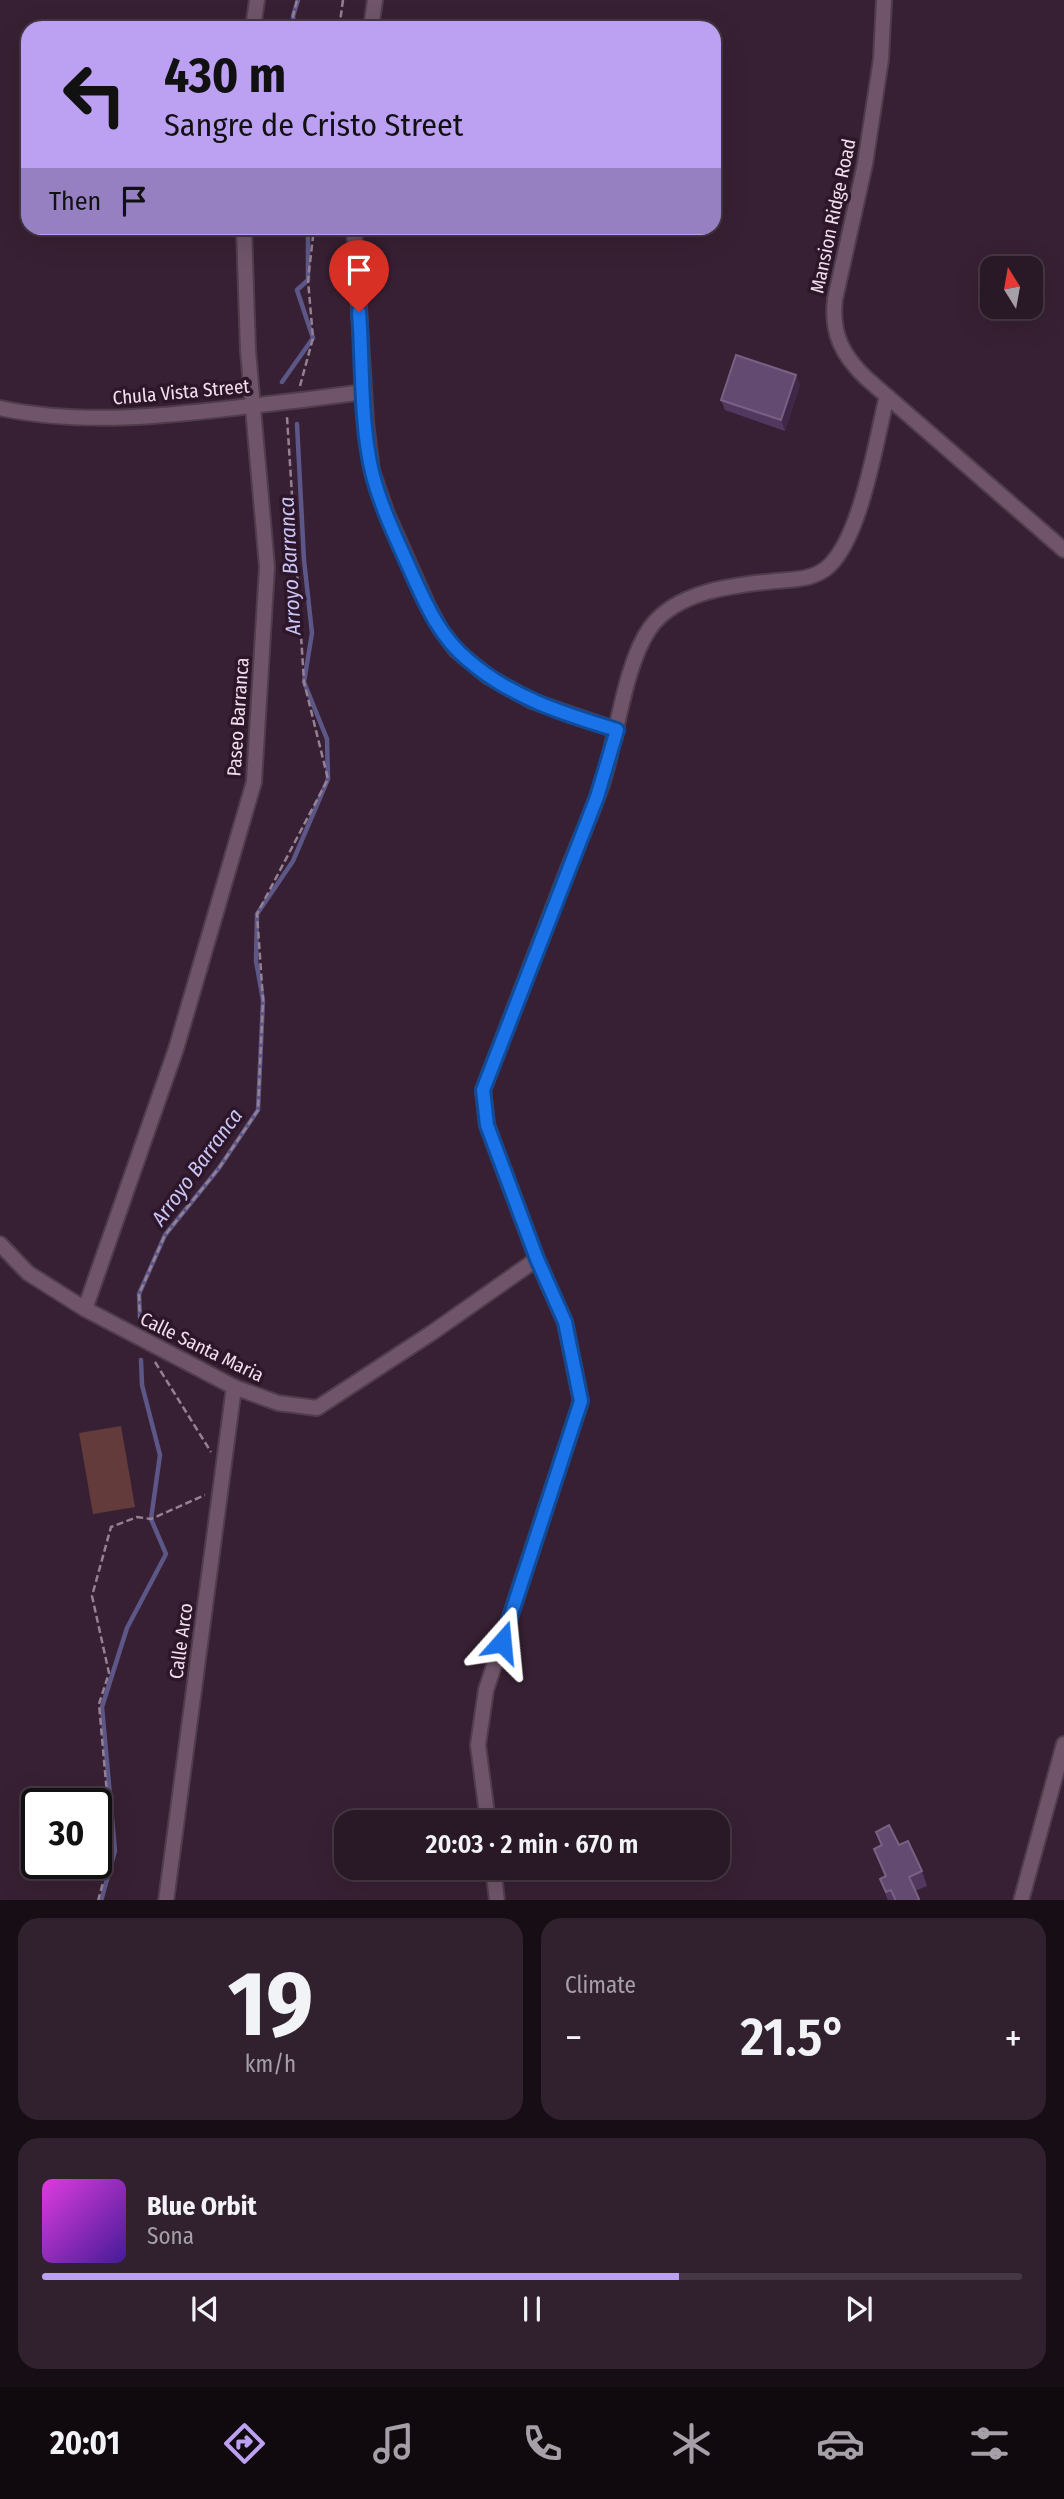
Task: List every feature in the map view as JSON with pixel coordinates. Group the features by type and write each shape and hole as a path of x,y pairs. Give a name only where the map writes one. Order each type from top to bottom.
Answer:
{"street":[{"path":"254,21 257,0"},
{"path":"372,21 375,0"},
{"name":"Mansion Ridge Road","path":"884,0 881,59 869,138 836,290 836,336 846,357 866,378 1064,550"},
{"name":"Paseo Barranca","path":"85,1309 176,1049 254,782 267,568 248,352 244,235"},
{"path":"354,235 370,457 379,493 428,607 448,640 477,668 517,694 617,730"},
{"name":"Chula Vista Street","path":"0,408 49,416 86,418 194,412 254,405 285,406 300,395 364,392"},
{"path":"486,1810 478,1745 486,1690 581,1401 565,1322 537,1259 487,1125 483,1090 597,797 641,644 651,626 665,612 683,601 746,585 805,578 830,565 843,545 856,515 887,396"},
{"name":"Calle Santa Maria","path":"0,1244 28,1273 85,1309 234,1387 278,1402 317,1408 433,1332 537,1259"},
{"name":"Calle Arco","path":"166,1900 234,1387"},
{"path":"1021,1900 1064,1744"},
{"path":"495,1880 497,1900"}],"path":[{"path":"294,21 297,0"},
{"path":"340,21 343,0"},
{"path":"300,395 313,338 308,280 313,235"},
{"path":"140,1338 139,1294 166,1235 219,1168 258,1110 263,1000 257,914 328,779 304,682 285,406"},
{"path":"155,1361 212,1452"},
{"path":"98,1900 112,1850 99,1704 109,1673 92,1596 111,1527 137,1517 151,1520 207,1494"}],"shaded area":[{"path":"121,1426 135,1507 93,1514 79,1433"}],"building":[{"path":"736,355 796,375 781,420 721,400"},
{"path":"889,1825 899,1845 908,1841 922,1871 909,1877 918,1900 896,1900 891,1890 886,1892 880,1879 886,1876 874,1849 882,1845 876,1832"}],"waterway":[{"path":"293,21 298,0"},
{"path":"282,382 313,338 297,290 308,280 308,235"},
{"name":"Arroyo Barranca","path":"140,1318 139,1294 165,1235 219,1168 258,1110 263,1000 256,961 257,914 293,861 328,779 327,739 304,682 312,633 304,560 297,424"},
{"name":"Arroyo Barranca","path":"101,1900 115,1851 102,1707 127,1628 166,1554 151,1519 160,1455 142,1385 141,1360"}],"route":[{"path":"359,312 372,471 396,535 441,630 466,659 517,694 574,717 617,730 606,773 483,1090 487,1125 537,1259 565,1322 581,1401 502,1642"}]}
